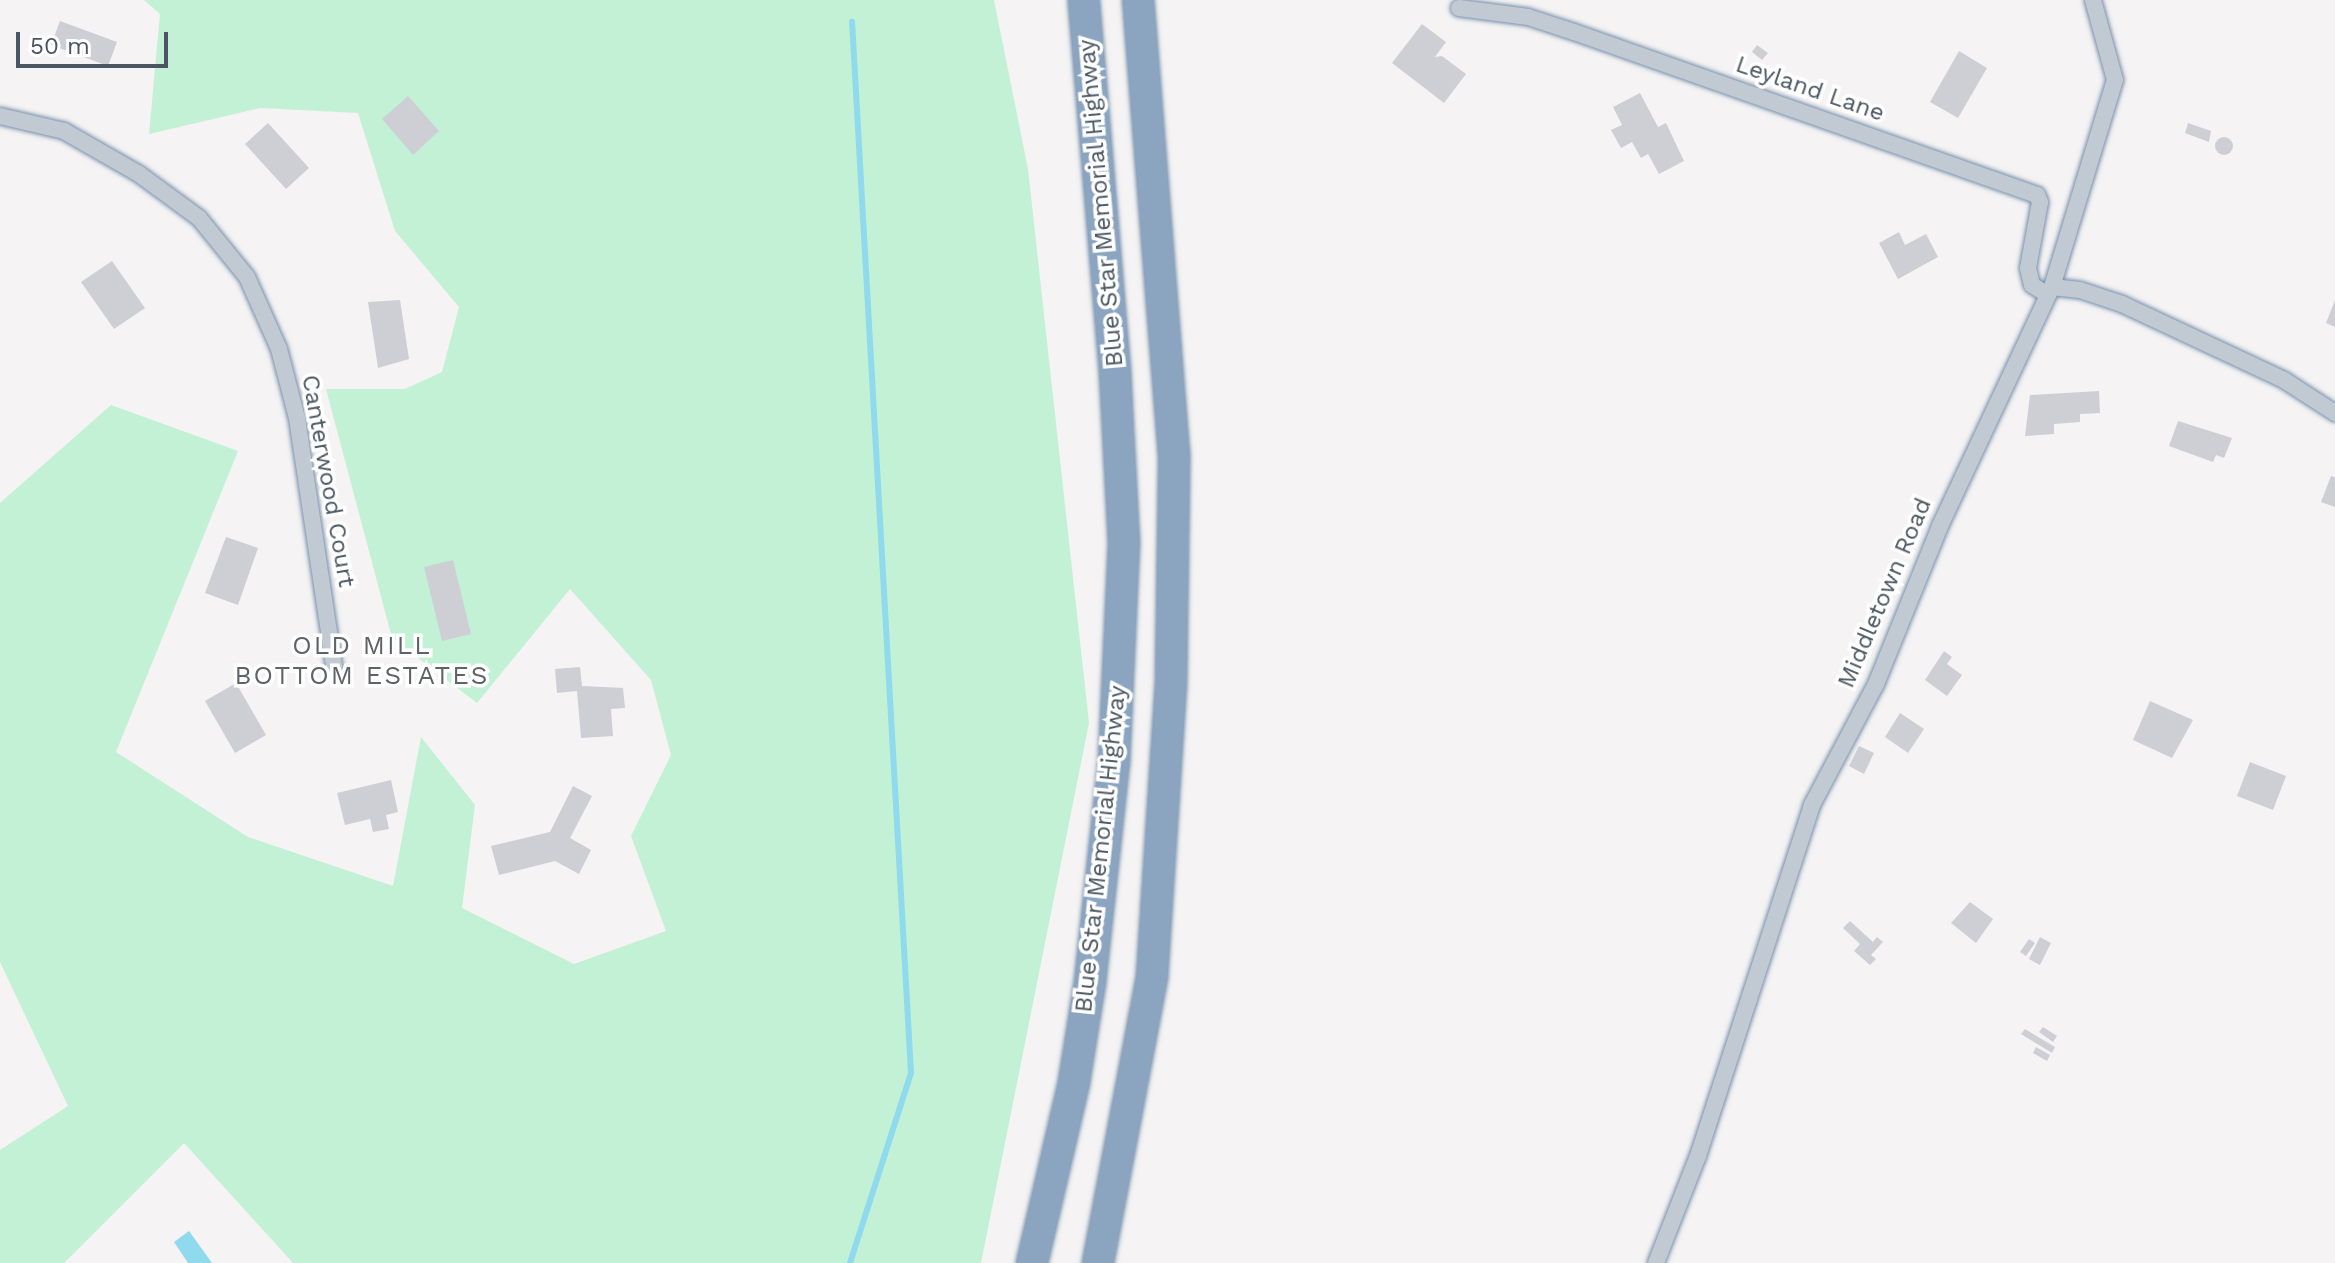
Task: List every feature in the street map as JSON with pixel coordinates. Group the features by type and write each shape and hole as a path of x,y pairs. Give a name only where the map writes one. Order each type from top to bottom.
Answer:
{"highway":[{"name":"Blue Star Memorial Highway","path":"1032,1263 1074,1082 1090,982 1114,762 1122,575 1115,372 1084,0"},
{"path":"1098,1263 1152,977 1171,684 1174,455 1138,0"}],"street":[{"path":"2093,0 2115,80 2050,291 2080,290 2122,304 2284,380 2335,413"},
{"name":"Leyland Lane","path":"1459,8 1528,17 2037,195 2040,202 2028,268 2032,285 2050,291"},
{"name":"Canterwood Court","path":"0,116 64,131 139,174 199,218 247,277 279,349 297,418 334,667"},
{"name":"Middletown Road","path":"1656,1263 1698,1156 1812,805 1882,671 1940,526 2050,291"}],"green space":[{"path":"144,0 994,0 1028,169 1089,723 981,1263 293,1263 184,1143 64,1263 0,1263 0,1150 68,1106 0,962 0,503 111,405 238,451 116,752 248,837 393,886 421,737 475,805 462,908 574,964 666,931 631,836 671,755 651,680 570,589 477,703 392,638 326,389 405,389 442,372 459,307 395,231 358,113 260,108 149,134 160,14"}],"water":[{"path":"189,1231 212,1263 188,1263 174,1242"}],"building":[{"path":"60,21 117,42 108,66 51,45"},
{"path":"1422,24 1446,42 1435,57 1442,56 1466,74 1444,103 1392,63"},
{"path":"1757,45 1768,53 1762,60 1752,52"},
{"path":"1959,51 1987,68 1958,118 1930,102"},
{"path":"1640,93 1658,127 1666,123 1684,161 1659,174 1648,154 1641,158 1632,142 1621,148 1611,130 1622,125 1613,107"},
{"path":"408,96 439,131 413,155 382,119"},
{"path":"268,123 309,168 286,189 245,144"},
{"path":"2188,123 2211,131 2209,142 2185,133"},
{"path":"2224,137 2233,146 2224,155 2215,146"},
{"path":"1899,232 1905,245 1926,234 1938,257 1898,279 1879,243"},
{"path":"112,261 145,308 114,329 81,282"},
{"path":"400,300 409,359 378,368 368,302"},
{"path":"2335,300 2335,327 2326,323"},
{"path":"2099,391 2100,413 2080,414 2080,422 2054,424 2054,434 2025,436 2030,395"},
{"path":"2178,421 2232,438 2224,458 2216,455 2213,462 2169,446"},
{"path":"2331,476 2335,477 2335,507 2321,502"},
{"path":"226,537 258,548 238,605 205,593"},
{"path":"453,560 471,634 442,641 424,567"},
{"path":"1944,651 1952,657 1947,664 1962,675 1947,696 1925,680"},
{"path":"580,667 582,686 623,688 625,708 611,709 613,736 581,738 577,691 557,693 555,669"},
{"path":"236,683 266,735 235,753 205,701"},
{"path":"2150,701 2193,720 2172,758 2133,740"},
{"path":"1900,713 1924,729 1908,753 1885,737"},
{"path":"1859,746 1874,753 1864,774 1849,766"},
{"path":"2250,762 2286,776 2273,810 2237,796"},
{"path":"391,780 398,812 386,815 389,829 373,832 370,819 345,825 337,793"},
{"path":"573,786 592,796 570,838 591,850 579,874 555,861 499,875 491,846 550,832"},
{"path":"1970,902 1993,919 1976,943 1951,923"},
{"path":"1850,921 1873,942 1877,937 1883,942 1871,955 1876,959 1870,965 1854,951 1860,944 1843,928"},
{"path":"2040,937 2051,943 2040,965 2029,959"},
{"path":"2029,939 2035,943 2026,956 2020,952"},
{"path":"2043,1027 2057,1036 2053,1042 2039,1032"},
{"path":"2025,1029 2055,1047 2052,1053 2021,1034"},
{"path":"2036,1047 2050,1055 2047,1061 2033,1053"}],"waterway":[{"path":"850,1263 911,1073 852,22"}],"district":[{"name":"OLD MILL BOTTOM ESTATES","path":"362,661"}]}
